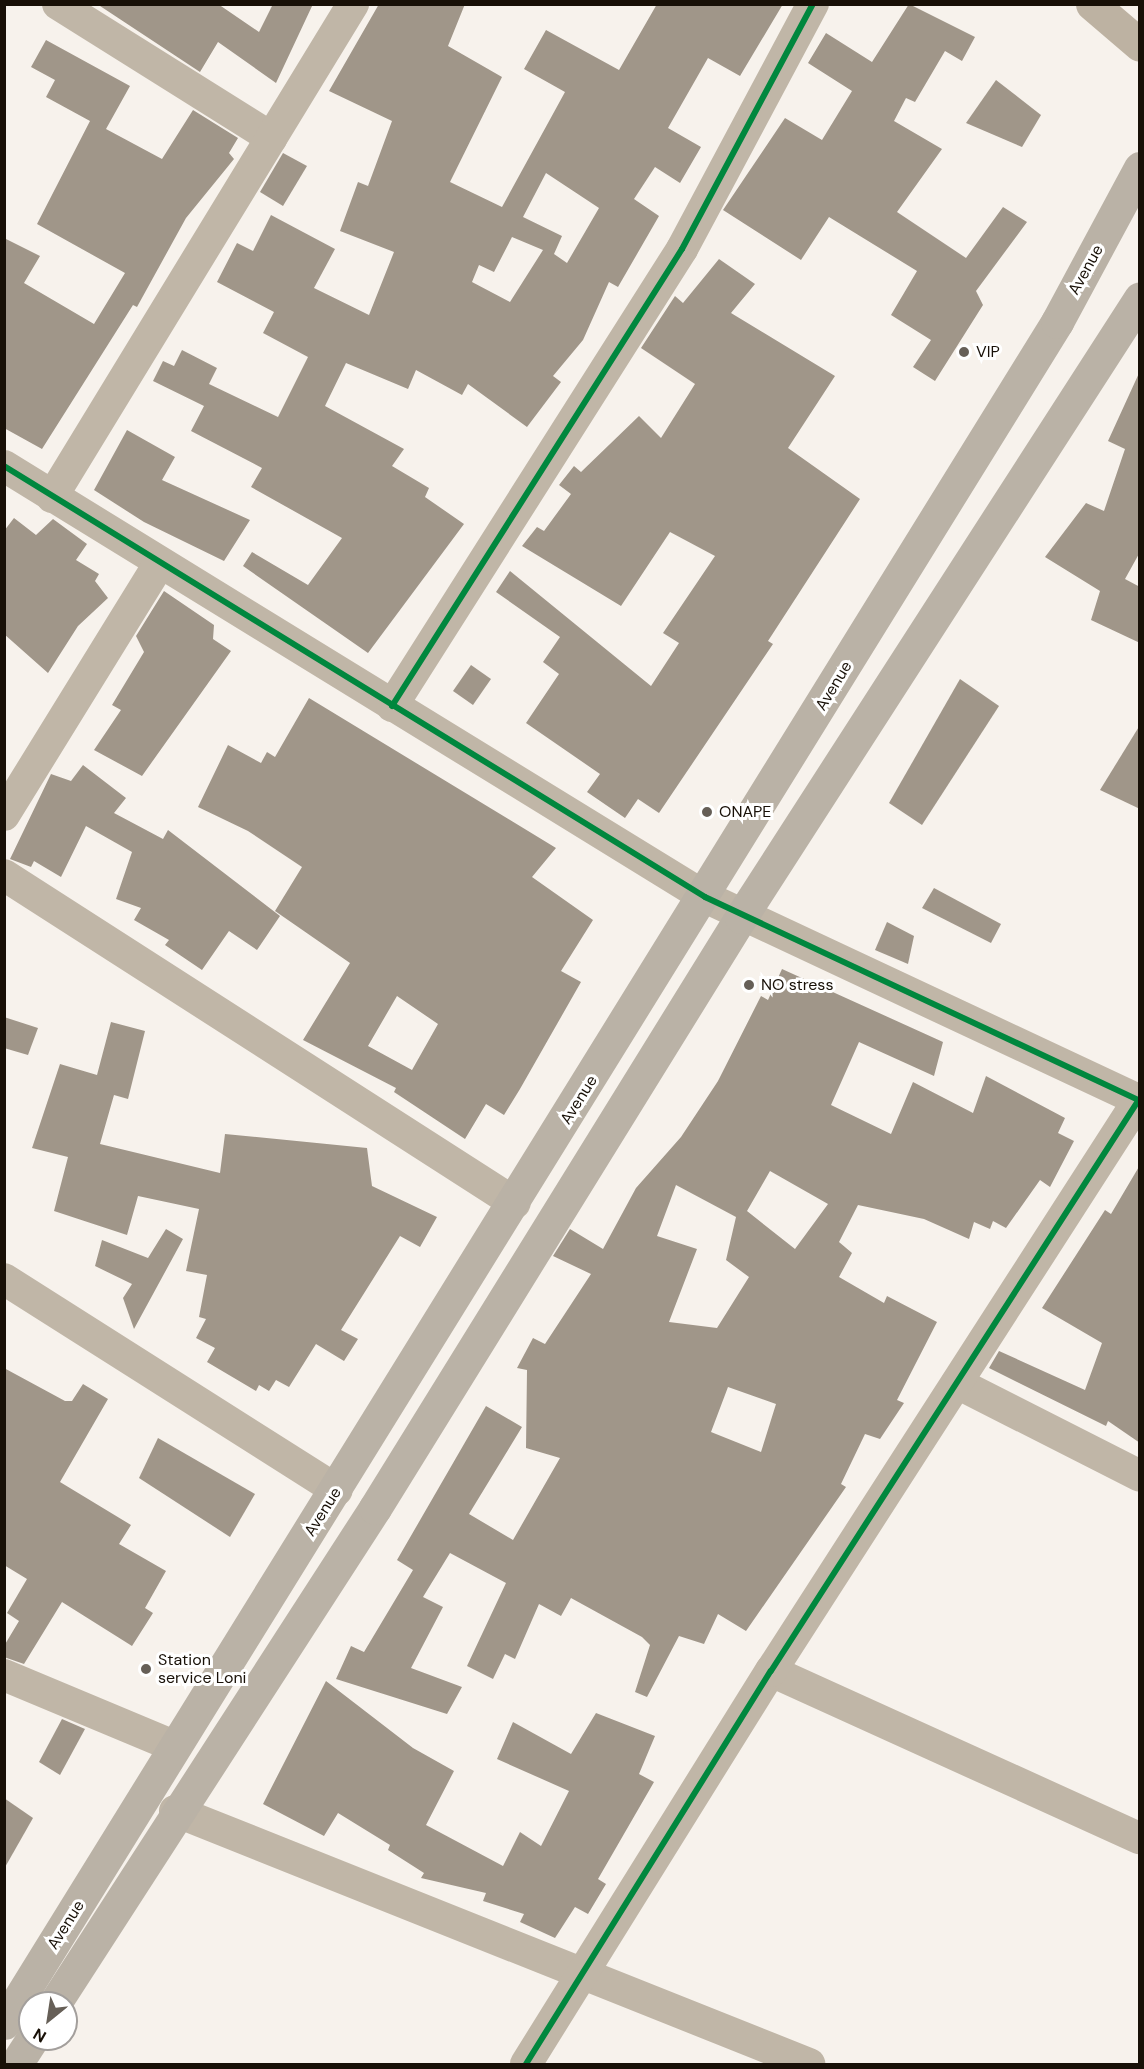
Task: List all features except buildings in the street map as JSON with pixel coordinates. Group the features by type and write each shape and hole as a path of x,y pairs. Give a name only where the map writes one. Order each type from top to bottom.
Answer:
{"highway":[{"name":"Avenue","path":"4,2023 705,897 1057,322 1140,168"},
{"path":"62,1991 175,1811 382,1498 741,917 1140,298"},
{"path":"16,2064 24,2051"}],"main road":[{"path":"1092,4 1140,45"}],"street":[{"path":"57,4 272,138"},
{"path":"52,497 353,4"},
{"path":"392,706 682,249 813,4"},
{"path":"4,466 159,564 705,897 741,917 1139,1101 771,1671 526,2064"},
{"path":"4,815 159,564"},
{"path":"4,875 515,1203"},
{"path":"4,1279 337,1490"},
{"path":"957,1383 1140,1476"},
{"path":"771,1671 1140,1838"},
{"path":"4,1675 176,1747"},
{"path":"175,1811 809,2064"}],"cycle path":[{"path":"392,706 682,249 813,4"},
{"path":"4,466 705,897 1140,1101"},
{"path":"526,2064 771,1671 1138,1101"}],"place":[{"name":"VIP","path":"964,352"},
{"name":"ONAPE","path":"707,812"},
{"name":"NO stress","path":"749,985"},
{"name":"Station service Loni","path":"146,1669"}]}
